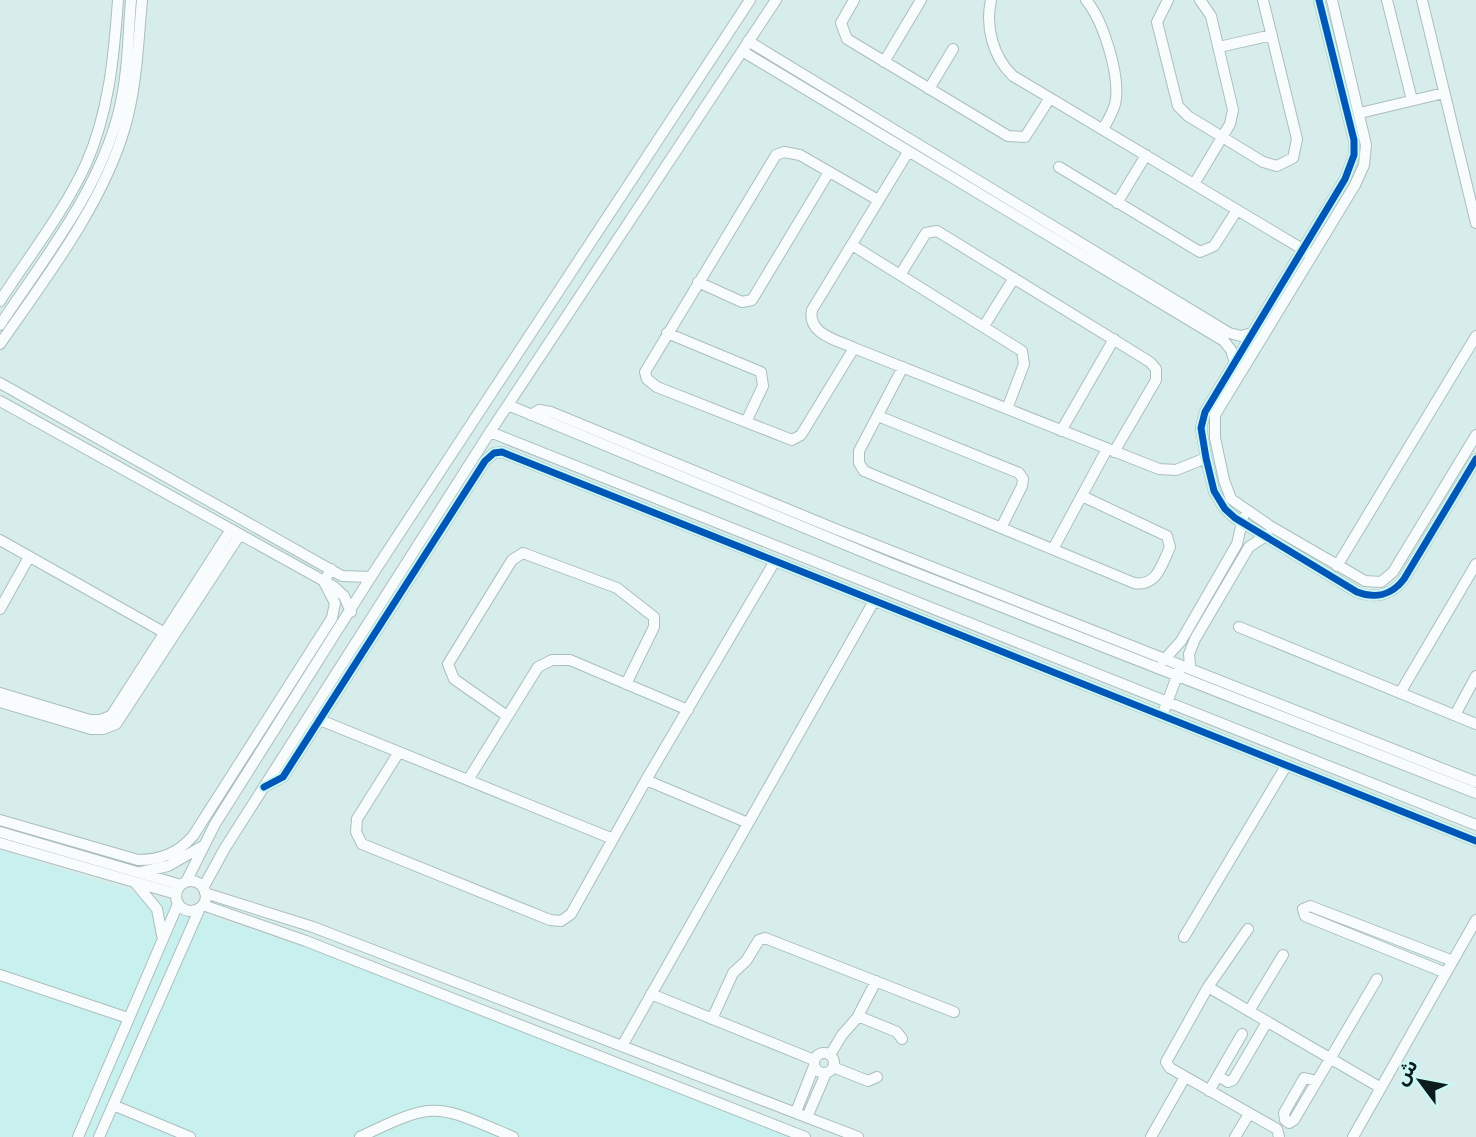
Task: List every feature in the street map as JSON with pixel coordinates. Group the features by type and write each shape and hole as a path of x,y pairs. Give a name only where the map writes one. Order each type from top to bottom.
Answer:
{"street":[{"path":"0,301 72,191 92,150 109,87 118,0"},
{"path":"0,324 73,215 105,153 124,82 131,0"},
{"path":"0,344 86,214 115,157 132,99 142,0"},
{"path":"78,1137 180,891 215,824 371,577 750,0"},
{"path":"99,1137 201,907 204,890 225,848 490,432 776,0"},
{"path":"854,0 841,23 843,35 1013,139 1029,132 1051,98"},
{"path":"884,62 921,0"},
{"path":"991,0 991,37 1002,63 1013,76 1308,252"},
{"path":"1086,0 1104,31 1116,90 1113,110 1103,129"},
{"path":"1168,0 1157,22 1178,106 1188,116 1273,166 1288,162 1297,151 1297,139 1263,0"},
{"path":"1194,184 1232,117 1233,103 1211,16 1199,0"},
{"path":"1319,0 1354,141 1354,155 1345,179 1308,252 1213,422 1227,490 1238,506 1251,514 1267,531 1357,592 1376,596 1400,584 1476,459"},
{"path":"1332,0 1360,113 1366,145 1364,165 1252,332 1203,418 1206,458 1217,498 1229,513 1242,522 1267,531 1364,581 1373,583 1388,578 1476,435"},
{"path":"1387,0 1412,100"},
{"path":"1422,0 1476,223"},
{"path":"1219,47 1272,35"},
{"path":"745,46 908,152 1224,341 1231,350 1235,363"},
{"path":"745,46 1229,333 1241,336 1252,332"},
{"path":"1332,50 1343,47"},
{"path":"929,89 953,49"},
{"path":"1360,113 1444,93"},
{"path":"854,348 797,438 787,440 651,384 645,372 771,159 784,152 793,152 878,201"},
{"path":"908,152 811,314 813,325 821,333 854,348 1164,471 1176,470 1206,458"},
{"path":"1117,203 1146,155"},
{"path":"1059,167 1200,252 1213,246 1237,210"},
{"path":"698,282 741,302 752,300 829,172"},
{"path":"900,275 924,236 934,231 1150,362 1156,374 1053,549"},
{"path":"852,245 1019,348 1025,355 1007,409"},
{"path":"580,256 586,266 597,268"},
{"path":"984,326 1014,278"},
{"path":"563,283 574,285 581,293"},
{"path":"667,333 761,372 763,386 746,422"},
{"path":"1337,566 1476,336"},
{"path":"1061,430 1114,339"},
{"path":"903,367 858,455 863,471 1134,583 1145,584 1155,578 1170,547 1167,536 1082,496"},
{"path":"0,383 331,569 351,578 371,577"},
{"path":"0,401 338,589 351,612"},
{"path":"508,405 890,563 1476,793"},
{"path":"531,415 539,410 551,412 833,528 1164,656 1476,782"},
{"path":"878,416 1019,473 1024,483 1001,528"},
{"path":"55,432 63,418"},
{"path":"490,432 1476,825"},
{"path":"506,453 512,440"},
{"path":"264,786 283,777 485,461 494,453 506,453 1476,841"},
{"path":"1431,509 1442,516"},
{"path":"1160,668 1164,656 1181,641 1241,536 1242,522 1251,514"},
{"path":"1162,716 1177,674 1186,665 1195,639 1249,547 1267,531"},
{"path":"0,693 90,720 104,719 116,710 234,533"},
{"path":"0,702 91,729 103,729 116,724 234,533"},
{"path":"0,540 165,633"},
{"path":"508,716 454,679 448,667 512,560 523,553 617,588 654,617 654,627 626,684"},
{"path":"0,609 29,556"},
{"path":"399,752 357,819 358,836 369,849 557,921 571,914 646,780 775,561"},
{"path":"1400,692 1476,564"},
{"path":"324,582 331,569"},
{"path":"0,820 138,860 156,859 180,848 192,836 332,618 335,603 324,582"},
{"path":"621,1046 874,601"},
{"path":"1239,628 1476,724"},
{"path":"468,780 538,667 552,660 570,660 688,710"},
{"path":"1455,715 1476,676"},
{"path":"320,720 613,839"},
{"path":"1184,937 1286,766"},
{"path":"646,780 748,823"},
{"path":"215,824 212,843 219,849 225,848"},
{"path":"0,832 128,880 180,891 195,882 204,890 313,927 858,1137"},
{"path":"0,843 137,872 180,891 188,911 201,907 306,941 800,1136"},
{"path":"137,872 168,866 204,844"},
{"path":"128,880 145,891 157,909 161,940"},
{"path":"1446,973 1305,916 1303,909 1310,906 1453,961"},
{"path":"1353,1137 1476,920"},
{"path":"306,941 313,927"},
{"path":"1248,929 1208,987 1166,1058 1170,1068 1277,1129 1279,1137"},
{"path":"1386,949 1391,937"},
{"path":"712,1018 733,973 763,938 954,1012"},
{"path":"1249,1011 1283,955"},
{"path":"0,975 128,1018"},
{"path":"1317,1081 1377,979"},
{"path":"807,1117 830,1070 830,1055 858,1016 876,981"},
{"path":"1208,987 1381,1088"},
{"path":"651,994 814,1063 820,1073 830,1070 867,1082 877,1077"},
{"path":"858,1016 897,1032 902,1039"},
{"path":"1218,1076 1228,1082 1233,1080 1266,1022"},
{"path":"1209,1091 1241,1036 1253,1045"},
{"path":"796,1112 814,1063 821,1054 830,1055"},
{"path":"1151,1137 1185,1077"},
{"path":"113,1105 190,1137"},
{"path":"359,1137 412,1112 438,1109 513,1137"},
{"path":"1235,1137 1249,1114"}],"shaded area":[{"path":"0,850 301,945 794,1137 0,1137"}],"cycle path":[{"path":"1319,0 1354,140 1354,155 1345,179 1205,412 1201,428 1214,491 1225,509 1235,518 1357,592 1377,595 1389,592 1404,579 1476,459"},
{"path":"264,787 283,777 485,461 494,453 502,452 1476,841"}]}
